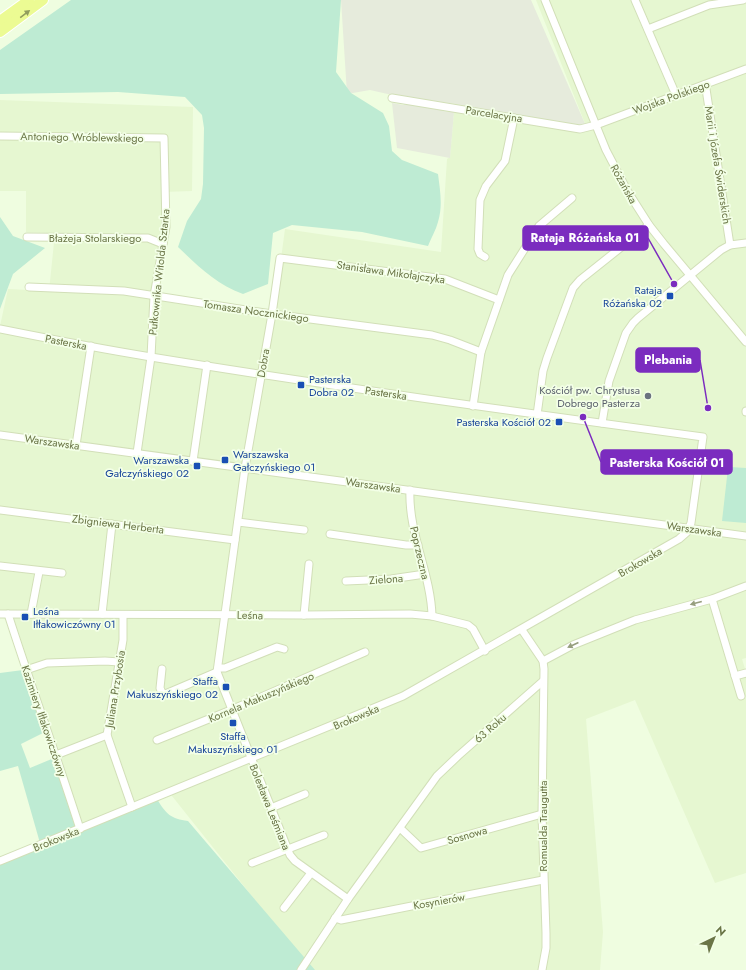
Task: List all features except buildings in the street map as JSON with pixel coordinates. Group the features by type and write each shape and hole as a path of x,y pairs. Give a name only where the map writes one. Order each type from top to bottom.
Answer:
{"highway":[{"path":"0,21 28,0"},
{"path":"0,32 43,0"}],"street":[{"name":"Różańska","path":"545,0 596,125 628,192 649,225 746,342"},
{"path":"635,0 676,95"},
{"path":"648,29 709,5 743,0"},
{"name":"Wojska Polskiego","path":"596,125 746,69"},
{"name":"Marii i Józefa Świderskich","path":"704,85 706,89 730,245"},
{"name":"Parcelacyjna","path":"392,98 580,129 596,125"},
{"path":"485,257 480,254 478,249 480,200 486,186 505,162 514,118"},
{"name":"Antoniego Wróblewskiego","path":"0,136 164,138"},
{"name":"Pułkownika Witolda Sztarka","path":"137,453 151,357 154,296 166,221 164,138"},
{"path":"473,406 481,352 511,269 539,226 572,198"},
{"path":"537,415 545,364 572,288 649,225"},
{"name":"Błażeja Stolarskiego","path":"26,238 148,238 163,244"},
{"path":"602,423 609,381 626,333 630,327 638,318 721,250 730,245 746,243"},
{"name":"Stanisława Mikołajczyka","path":"280,258 445,279 499,300"},
{"name":"Dobra","path":"217,670 226,614 245,468 272,314 280,258"},
{"name":"Tomasza Nocznickiego","path":"29,287 124,291 272,314 432,335 481,352"},
{"name":"Pasterska","path":"0,329 151,357 473,406 703,438 692,518 689,528"},
{"path":"76,445 91,346"},
{"path":"193,461 207,365"},
{"name":"Warszawska","path":"0,435 746,536"},
{"name":"Poprzeczna","path":"410,490 409,505 426,574 432,605 432,616"},
{"name":"Zbigniewa Herberta","path":"0,510 235,540"},
{"path":"238,522 304,530"},
{"path":"102,614 112,524"},
{"name":"Brokowska","path":"0,861 403,696 522,630 679,539 689,528"},
{"path":"330,534 406,545 418,544"},
{"path":"304,615 309,564"},
{"path":"0,566 39,572 62,573"},
{"path":"31,614 39,572"},
{"name":"Zielona","path":"346,581 391,579 426,574"},
{"path":"543,660 573,645 635,620 712,598 746,586"},
{"path":"712,598 741,696"},
{"name":"Leśna","path":"0,614 410,614 432,616 468,625 473,629 485,650"},
{"name":"Kazimiery Iłłakowiczówny","path":"8,614 80,828"},
{"name":"Juliana Przybosia","path":"123,615 123,640 107,735 132,807"},
{"path":"522,630 543,660 543,681"},
{"path":"162,670 160,688 163,695 217,670 277,647 284,649"},
{"name":"Kornela Makuszyńskiego","path":"157,740 231,710 365,652"},
{"path":"26,670 47,663 119,662"},
{"name":"Bolesława Leśmiana","path":"217,670 250,759 290,855 295,861 348,899"},
{"path":"735,676 746,672"},
{"name":"Romualda Traugutta","path":"542,970 546,948 542,814 543,681"},
{"name":"63 Roku","path":"304,969 348,899 437,776 543,681"},
{"path":"56,755 107,735"},
{"path":"271,808 305,794"},
{"name":"Sosnowa","path":"400,828 421,848 542,814"},
{"path":"252,863 324,834"},
{"path":"284,908 311,873"},
{"name":"Kosynierów","path":"335,918 341,920 543,880"}],"shaded area":[{"path":"71,0 341,0 336,72 351,93 383,113 389,126 392,151 402,160 438,174 441,198 440,216 428,246 362,232 292,225 273,233 268,284 243,294 216,280 178,247 187,221 201,199 203,184 204,128 202,115 185,97 118,92 0,94 0,50"},
{"path":"341,0 531,0 586,126 511,115 456,104 392,95 370,90 347,94"},
{"path":"536,0 746,0 746,658 742,659 746,672 746,873 715,883 635,700 586,719 603,932 600,970 311,970 168,791 80,826 9,615 0,615 0,326 8,289 49,291 55,233 26,232 26,191 0,191 0,100 193,107 192,191 163,192 162,240 149,299 273,318 285,229 441,252 447,159 450,157 456,104 511,115 586,126"},
{"path":"392,103 403,105 409,104 454,112 450,158 397,148"},
{"path":"0,217 13,236 45,248 13,274 0,309"},
{"path":"728,468 746,468 746,523 722,521"},
{"path":"23,670 45,732 21,744 30,768 54,758 77,828 157,799 166,812 170,815 177,819 188,821 315,970 0,970 0,858 40,843 18,766 0,771 0,673"}],"place":[{"name":"Rataja Różańska 01","path":"674,284"},
{"name":"Rataja Różańska 02","path":"670,296"},
{"name":"Pasterska Dobra 02","path":"301,385"},
{"name":"Kościół pw. Chrystusa Dobrego Pasterza","path":"648,396"},
{"name":"Plebania","path":"708,408"},
{"name":"Pasterska Kościół 01","path":"583,417"},
{"name":"Pasterska Kościół 02","path":"559,422"},
{"name":"Warszawska Gałczyńskiego 01","path":"225,460"},
{"name":"Warszawska Gałczyńskiego 02","path":"197,466"},
{"name":"Leśna Iłłakowiczówny 01","path":"25,617"},
{"name":"Staffa Makuszyńskiego 02","path":"226,687"},
{"name":"Staffa Makuszyńskiego 01","path":"233,723"}]}
